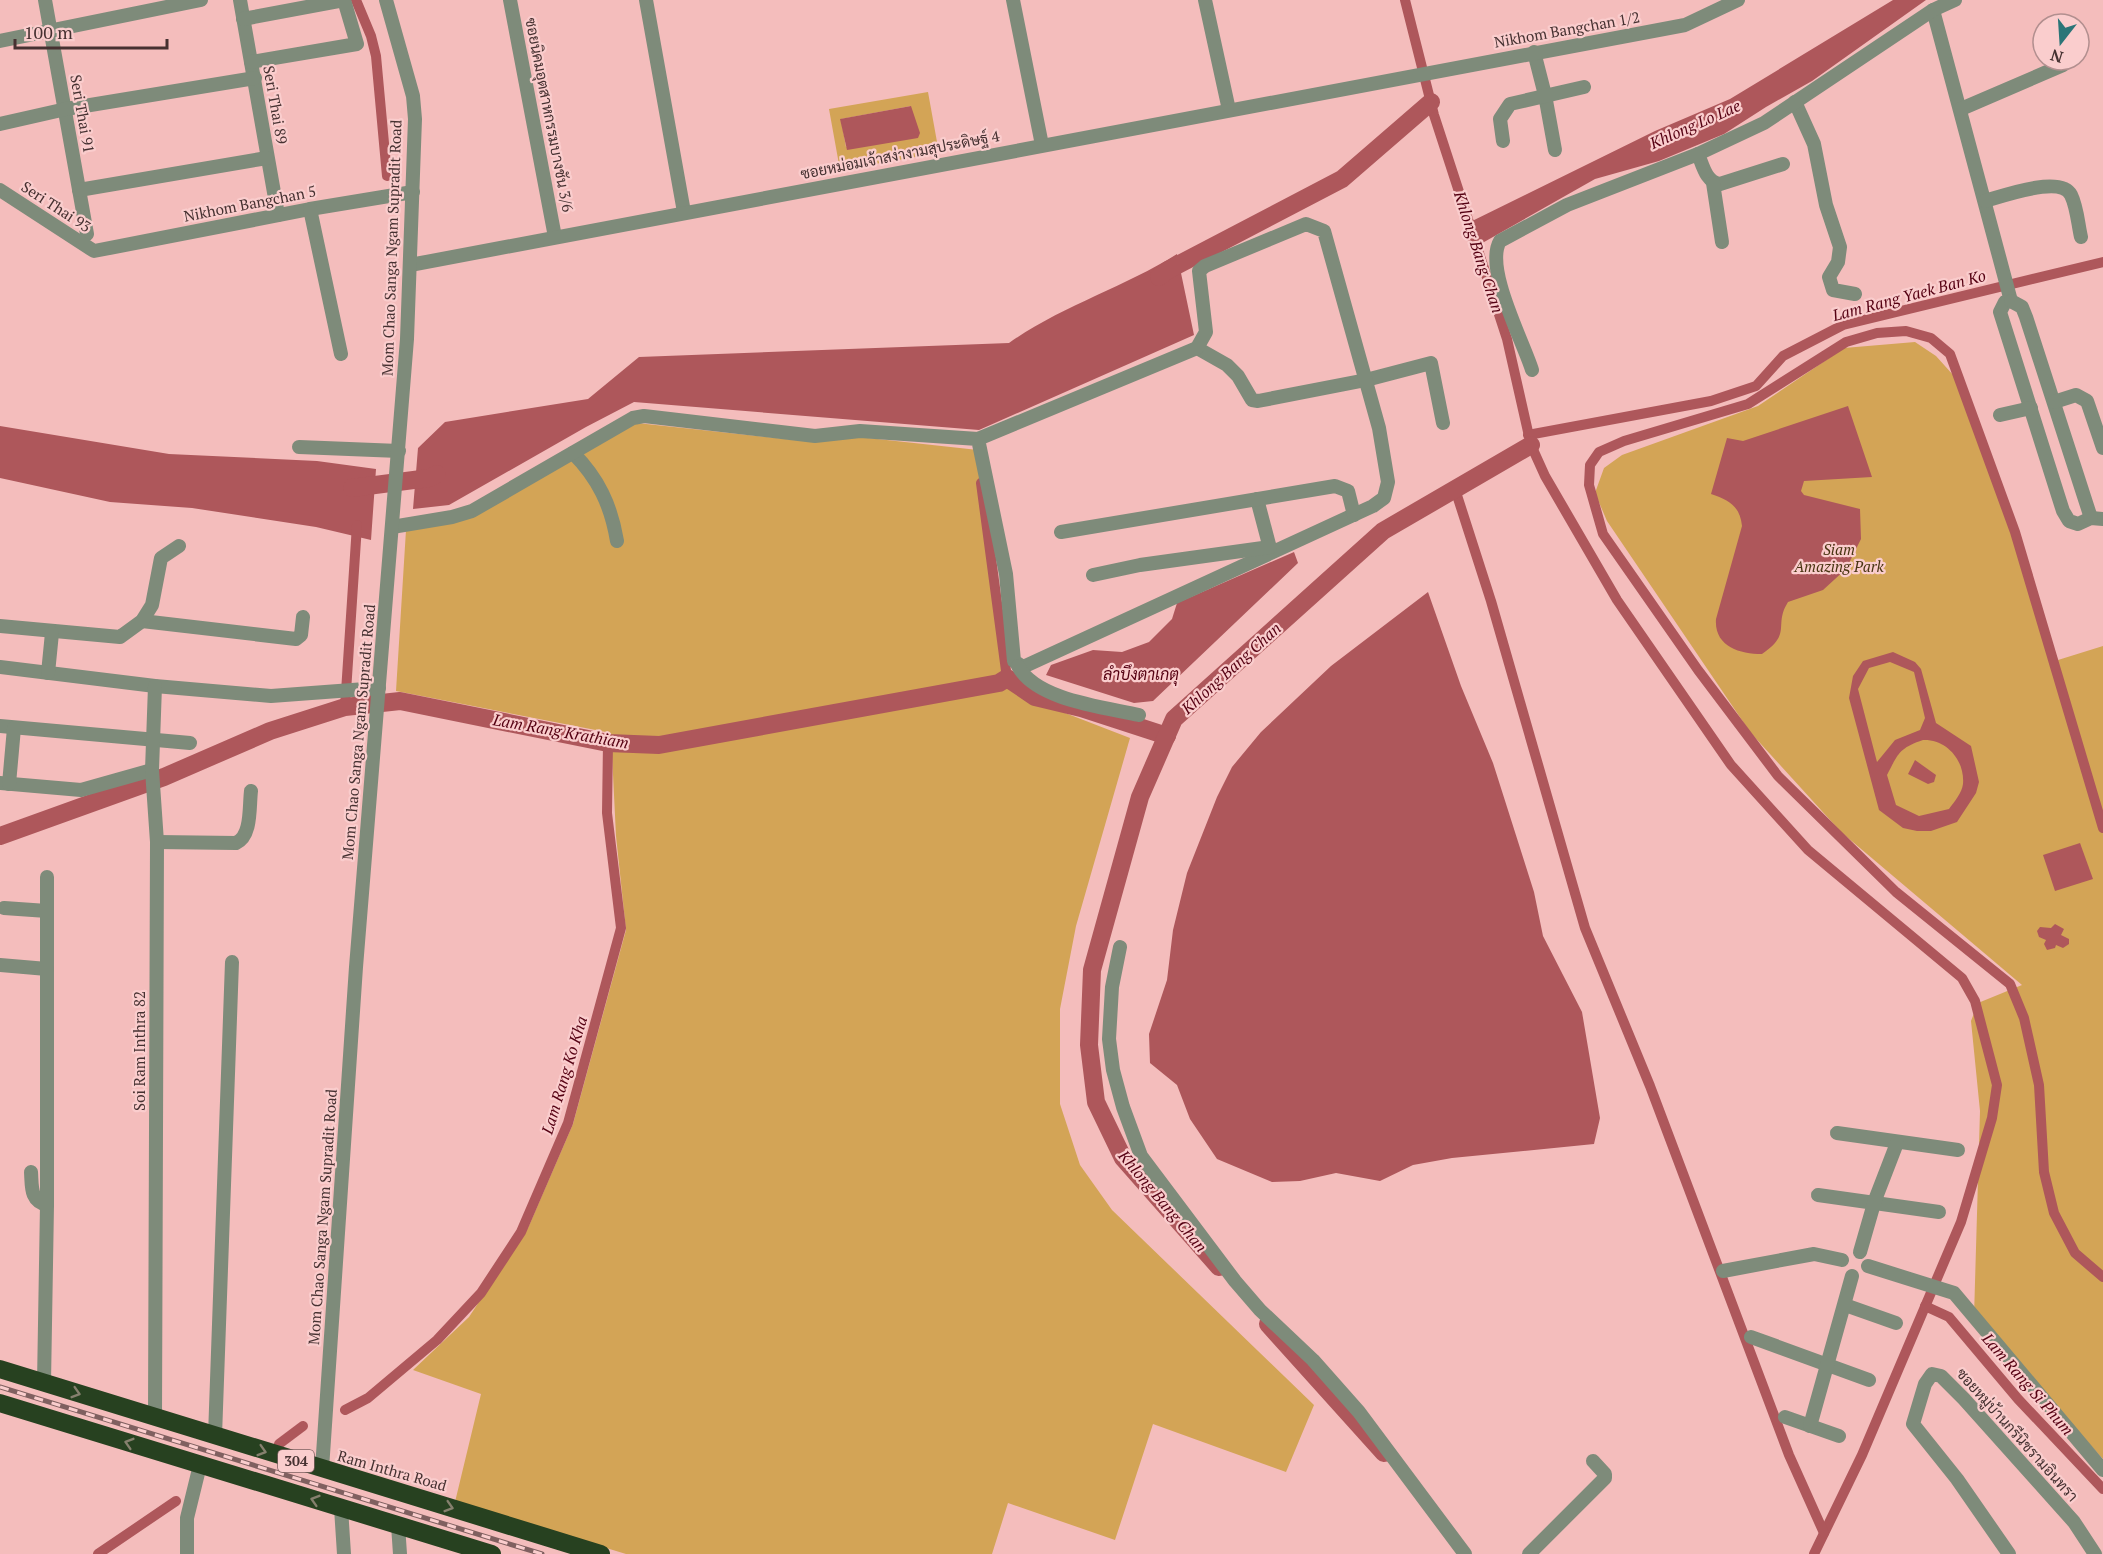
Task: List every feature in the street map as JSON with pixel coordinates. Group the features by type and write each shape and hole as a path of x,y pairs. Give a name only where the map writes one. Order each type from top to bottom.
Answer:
{"highway":[{"name":"Ram Inthra Road","path":"0,1369 587,1552"},
{"name":"304","path":"0,1403 492,1554"}],"street":[{"name":"Seri Thai 91","path":"45,0 87,234"},
{"path":"0,41 50,33 201,0"},
{"name":"Seri Thai 89","path":"240,0 278,215"},
{"path":"243,19 290,5 344,0 357,44 251,62"},
{"name":"Mom Chao Sanga Ngam Supradit Road","path":"322,1469 356,967 398,455 410,265 415,119 412,96 386,0"},
{"name":"ซอยนิคมอุตสาหกรรมบางชัน 3/6","path":"510,0 555,237"},
{"path":"646,0 684,212"},
{"path":"1013,0 1042,145"},
{"path":"1205,0 1229,110"},
{"name":"Nikhom Bangchan 1/2","path":"1397,78 1684,25 1738,0"},
{"path":"1532,370 1524,345 1515,329 1496,264 1495,249 1500,241 1568,205 1698,154 1764,123 1933,10 1955,0"},
{"path":"1933,10 2009,296 2022,308 2026,317 2097,519 2078,524 2069,521 2063,511 2000,312 2009,296"},
{"path":"1534,52 1555,150"},
{"path":"1961,109 2047,72"},
{"path":"0,124 66,109 255,78"},
{"name":"ซอยหม่อมเจ้าสง่างามสุประดิษฐ์ 4","path":"410,265 1397,78"},
{"path":"1503,141 1500,119 1510,104 1584,87"},
{"path":"1796,102 1814,144 1826,205 1840,247 1838,262 1829,277 1830,284 1833,290 1855,294"},
{"path":"1698,154 1708,178 1713,183 1722,242"},
{"path":"79,190 267,158"},
{"path":"1713,183 1720,184 1784,164"},
{"path":"1985,201 2051,185 2063,188 2071,194 2081,237"},
{"name":"Seri Thai 93","path":"0,190 94,251"},
{"name":"Nikhom Bangchan 5","path":"94,251 310,209 413,192"},
{"path":"310,209 341,354"},
{"path":"393,520 452,517 472,511 633,418 644,416 815,436 860,431 978,440 1197,348 1206,333 1199,272 1205,266 1306,224 1324,231 1379,428 1388,482 1384,498 1354,515 1270,550 1049,656 1023,667 1018,666"},
{"path":"1197,348 1227,365 1238,376 1252,400 1366,380 1431,363 1443,423"},
{"path":"2054,402 2076,395 2087,401 2103,448"},
{"path":"2000,415 2031,408"},
{"path":"978,440 1006,574 1014,661 1028,680 1046,690 1066,698 1139,715"},
{"path":"299,447 398,455"},
{"path":"573,453 588,468 603,490 614,520 618,541"},
{"path":"1061,532 1335,486 1348,492 1354,515"},
{"path":"1257,499 1270,550"},
{"path":"0,626 52,633 120,637 142,621 155,595 158,562 179,546"},
{"path":"1093,575 1140,565 1270,550"},
{"path":"142,621 296,639 301,635 303,617"},
{"path":"48,673 52,633"},
{"path":"0,667 155,686 271,696 347,689 379,692"},
{"name":"Soi Ram Inthra 82","path":"155,686 152,770 157,842 155,1417"},
{"path":"0,726 190,744"},
{"path":"15,728 4,783 81,790 152,770"},
{"path":"157,842 236,843 242,840 246,834 250,791"},
{"path":"44,1383 47,1205 47,877"},
{"path":"4,908 47,911"},
{"path":"1120,947 1111,998 1109,1039 1113,1070 1123,1107 1141,1156 1234,1281 1268,1318 1309,1356 1359,1412 1465,1554"},
{"path":"215,1436 232,962"},
{"path":"0,965 47,969"},
{"path":"1837,1133 1958,1150"},
{"path":"1860,1252 1874,1202 1897,1143"},
{"path":"31,1172 34,1198 38,1203 47,1205"},
{"path":"1818,1195 1940,1212"},
{"path":"1851,1251 1860,1252 1866,1257 1868,1266 1864,1273 1852,1276 1845,1272 1842,1260 1851,1251"},
{"path":"1723,1271 1814,1254 1842,1260"},
{"path":"1868,1266 1954,1293 2103,1470"},
{"path":"1810,1426 1852,1276"},
{"path":"1845,1305 1896,1323"},
{"path":"1751,1337 1869,1380"},
{"name":"ซอยหมู่บ้านกรีนิชรามอินทรา","path":"2009,1554 1957,1479 1913,1424 1925,1384 1932,1374 1941,1376 1964,1399 2074,1522 2095,1554"},
{"path":"1785,1417 1839,1436"},
{"path":"1529,1554 1605,1479 1605,1474 1593,1461"},
{"path":"188,1554 187,1518 200,1464"},
{"path":"341,1508 344,1554"},
{"path":"398,1525 400,1554"}],"green space":[{"path":"928,92 939,153 840,170 829,109","holes":["911,106 846,147 841,119"]},
{"name":"Siam Amazing Park","path":"1915,342 1936,356 1954,376 2058,660 2103,646 2103,1459 1974,1317 1980,1111 1971,1021 1978,1003 2022,985 1841,832 1750,732 1607,521 1595,493 1604,468 1622,455 1758,406 1844,348"},
{"path":"637,423 814,442 859,437 978,450 1001,598 1008,673 1029,699 1130,738 1076,926 1060,1009 1060,1104 1080,1165 1112,1210 1314,1405 1286,1472 1153,1424 1115,1540 1008,1503 992,1554 626,1554 455,1502 481,1394 413,1370 469,1317 528,1228 573,1124 626,930 616,836 611,733 396,691 406,530 467,517"}],"water":[{"name":"Khlong Lo Lae","path":"1893,0 1926,0 1812,81 1724,134 1659,161 1595,179 1470,250 1464,225 1655,131 1730,99"},
{"path":"911,106 920,133 918,138 847,150 840,119"},
{"path":"1177,254 1194,335 979,430 634,402 449,505 413,509 418,448 445,422 588,399 639,357 1009,343 1050,318"},
{"path":"1848,406 1872,477 1804,481 1801,491 1804,495 1860,509 1861,539 1846,569 1823,590 1788,602 1782,617 1780,635 1771,647 1762,654 1730,647 1719,636 1716,619 1742,526 1736,509 1723,499 1711,494 1727,438 1743,441"},
{"path":"0,426 169,454 317,461 376,469 371,540 316,527 192,508 110,502 0,478"},
{"name":"ลำบึงตาเกตุ","path":"1294,552 1298,563 1153,701 1134,703 1046,675 1051,665 1093,650 1122,652 1149,642 1172,619 1177,603"},
{"path":"1428,592 1461,686 1493,763 1534,892 1543,936 1582,1012 1600,1118 1594,1144 1452,1158 1413,1165 1380,1181 1336,1173 1300,1181 1272,1182 1217,1159 1190,1119 1177,1085 1150,1063 1149,1034 1167,980 1173,930 1187,873 1217,797 1232,767 1261,732 1331,666"},
{"path":"1893,652 1915,662 1921,669 1936,723 1971,746 1979,782 1976,793 1957,822 1931,831 1917,831 1903,828 1879,810 1849,698 1853,676 1863,661","holes":["1890,662 1914,672 1925,718 1920,730 1895,740 1877,762 1858,689 1869,668","1923,740 1940,743 1953,753 1961,767 1963,784 1949,809 1919,816 1896,805 1887,775 1904,749"]},
{"path":"1915,760 1936,775 1934,782 1928,784 1908,774"},
{"path":"2080,843 2093,879 2055,891 2043,855"},
{"path":"2055,924 2064,929 2061,935 2069,939 2069,944 2063,948 2056,945 2055,948 2047,950 2044,944 2046,940 2039,937 2037,931 2040,927 2051,928"}],"waterway":[{"path":"356,0 371,36 376,56 387,176"},
{"path":"1405,0 1434,115 1507,339 1531,445 1545,476 1617,600 1731,765 1808,850 1962,978 1975,1001 1997,1085 1992,1118 1961,1222 1862,1455 1814,1554"},
{"path":"1159,277 1168,270 1342,179 1431,102"},
{"name":"Lam Rang Yaek Ban Ko","path":"1528,435 1711,401 1756,386 1783,356 1843,325 2103,262"},
{"path":"2103,828 2015,532 1950,354 1931,338 1906,331 1877,333 1846,342 1748,404 1624,441 1599,452 1590,465 1589,485 1603,534 1698,670 1778,776 1896,892 2010,984 2024,1018 2039,1085 2044,1172 2054,1213 2075,1253 2103,1277"},
{"name":"Khlong Bang Chan","path":"1219,1267 1123,1158 1096,1102 1089,1045 1092,970 1140,797 1174,719 1383,531 1531,445"},
{"path":"352,488 429,478 437,474"},
{"path":"981,483 1007,678"},
{"path":"1455,489 1491,601 1585,928 1650,1086 1789,1455 1824,1533"},
{"path":"345,707 357,525"},
{"name":"Lam Rang Krathiam","path":"0,836 164,777 270,731 345,707 400,701 608,743 659,745 999,683 1007,678 1035,697 1081,708 1167,736"},
{"name":"Lam Rang Ko Kha","path":"345,1410 368,1398 437,1340 481,1293 521,1232 568,1123 621,928 607,813 608,743"},
{"name":"Lam Rang Si Phum","path":"1925,1306 1949,1317 2018,1399 2103,1489"},
{"name":"Khlong Bang Chan","path":"1268,1324 1384,1453"},
{"name":"Lam Rang Ko Kha","path":"279,1444 303,1426"},
{"name":"Lam Rang Ko Kha","path":"98,1554 176,1501"}],"railway":[{"path":"0,1387 542,1554"}]}
